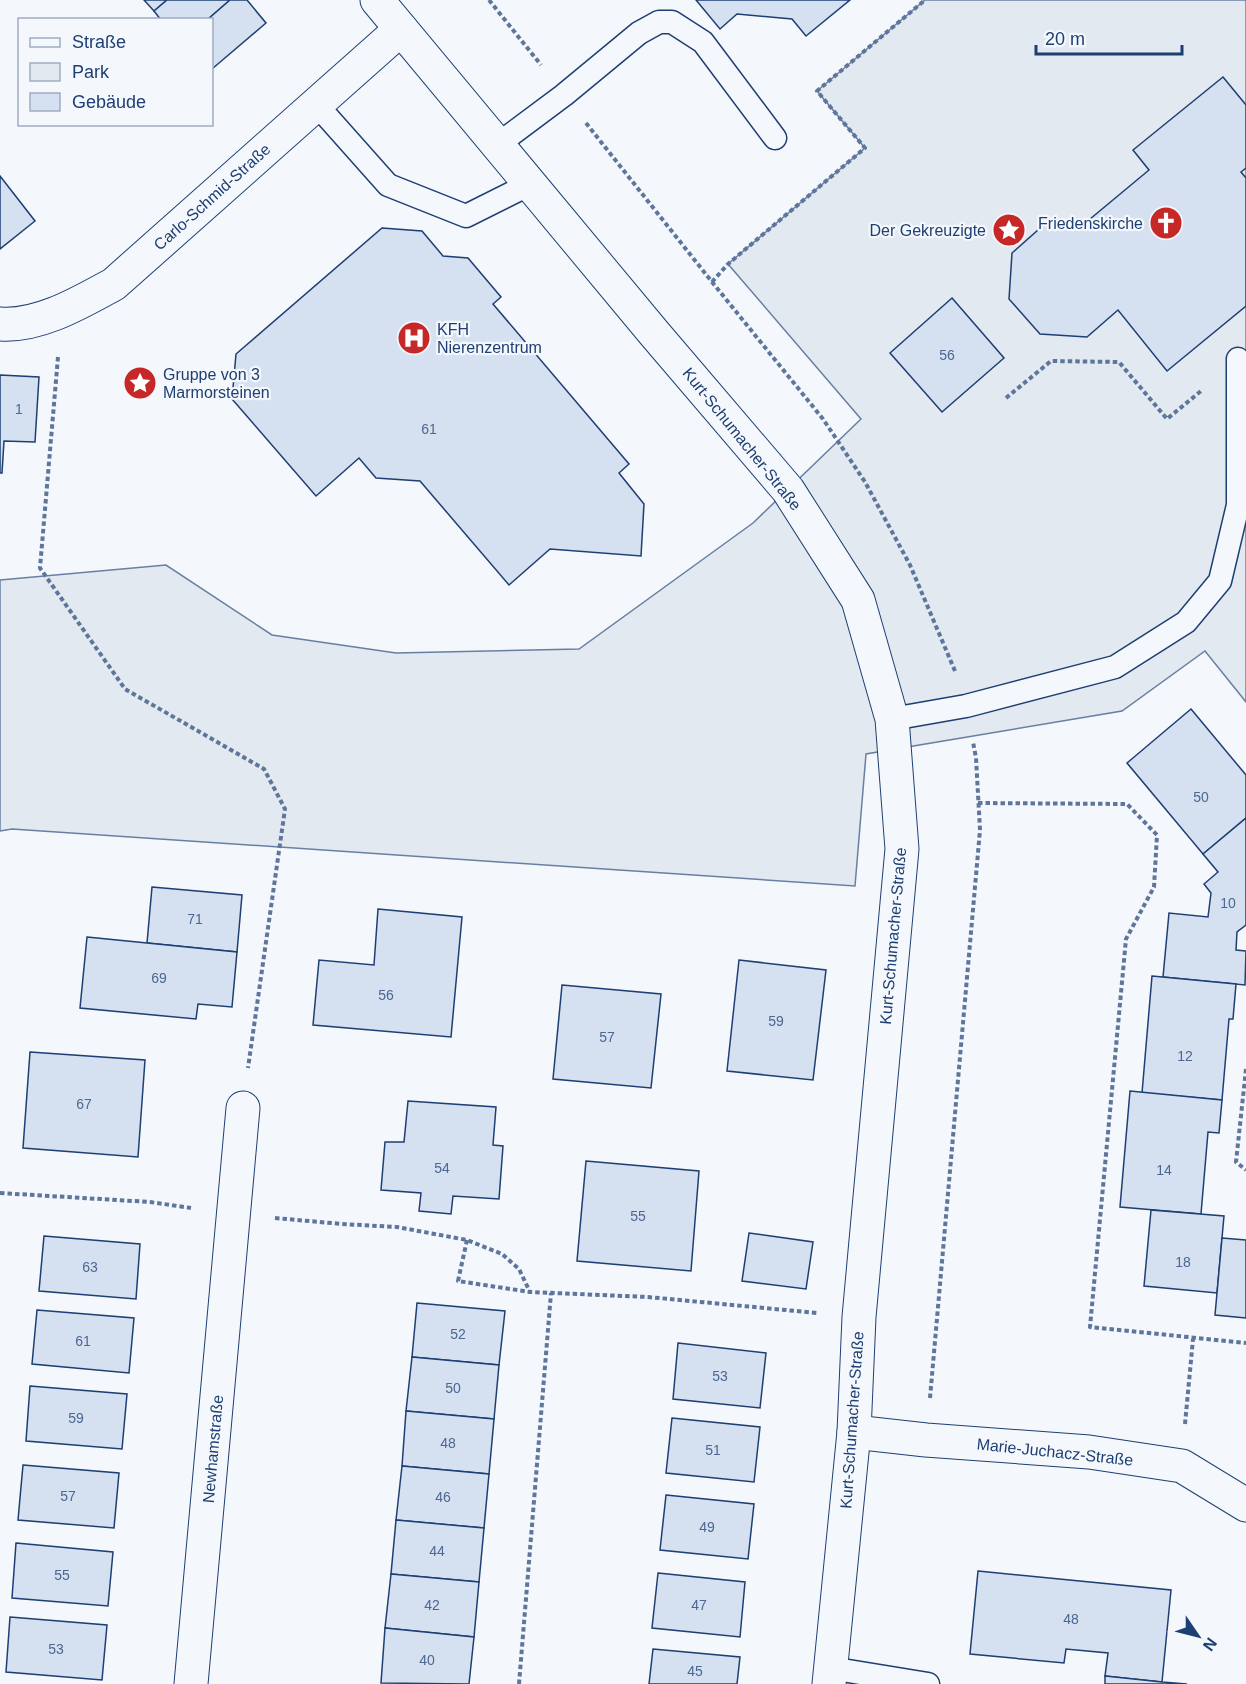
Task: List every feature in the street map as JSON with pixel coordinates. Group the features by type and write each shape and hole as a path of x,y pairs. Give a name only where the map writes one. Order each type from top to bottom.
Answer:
{"street":[{"name":"Kurt-Schumacher-Straße","path":"377,0 788,490 858,600 892,719 902,849 859,1317 854,1432 830,1676"},
{"name":"Carlo-Schmid-Straße","path":"0,324 13,325 62,311 114,284 401,29"},
{"name":"Newhamstraße","path":"191,1684 243,1108"},
{"name":"Marie-Juchacz-Straße","path":"854,1432 926,1440 1089,1452 1182,1466 1246,1505"}],"lane":[{"path":"497,145 564,95 639,33 659,22 672,22 703,42 776,138"},
{"path":"316,104 388,185 466,216 530,184"},
{"path":"892,719 966,706 1115,667 1186,622 1220,581 1238,505 1238,359"},
{"path":"830,1676 928,1684"}],"path":[{"path":"712,282 728,264 865,148 817,91 925,0"},
{"path":"62,311 40,568 125,689 264,770 285,809 243,1108"},
{"path":"1006,399 1051,361 1119,362 1167,419 1238,359"},
{"path":"978,803 1127,804 1157,835 1154,886 1126,939 1090,1327 1246,1343"},
{"path":"1246,1069 1236,1162 1246,1170"},
{"path":"0,1193 150,1202 234,1214 397,1227 467,1240 502,1254 519,1269 530,1292"},
{"path":"467,1240 458,1281 530,1292 648,1297 859,1317"},
{"path":"519,1684 551,1293"},
{"path":"1182,1466 1193,1339"}],"green space":[{"path":"925,0 1246,0 1246,702 1205,651 1122,711 866,754 855,886 12,829 0,831 0,580 166,565 272,635 396,653 579,649 753,523 861,419 728,264 865,148 817,91"}],"building":[{"path":"144,0 167,0 154,11"},
{"path":"167,0 230,0 209,18 159,18 154,11"},
{"path":"230,0 247,0 266,23 213,68 213,18 209,18"},
{"path":"696,0 850,0 806,36 792,19 737,14 720,29"},
{"name":"Friedenskirche","path":"1223,77 1246,105 1246,168 1241,172 1246,178 1246,306 1167,371 1118,310 1087,337 1040,334 1009,299 1012,253 1047,222 1084,224 1149,170 1133,150"},
{"path":"0,176 35,221 0,249"},
{"path":"382,228 422,231 443,256 468,258 501,297 493,304 629,464 619,473 644,504 641,556 550,549 509,585 420,481 376,478 359,458 316,496 232,399 236,354"},
{"path":"952,298 1004,358 942,412 890,353"},
{"path":"0,375 39,377 35,442 4,441 2,473 0,473"},
{"path":"1191,709 1246,775 1246,818 1203,854 1127,763"},
{"path":"1246,818 1246,925 1237,932 1236,950 1246,951 1245,985 1163,977 1169,913 1208,917 1211,893 1204,884 1218,872 1203,854"},
{"path":"152,887 242,895 237,952 147,943"},
{"path":"378,909 462,917 451,1037 313,1025 319,960 374,965"},
{"path":"87,937 237,952 232,1007 198,1004 196,1019 80,1008"},
{"path":"739,960 826,970 813,1080 727,1071"},
{"path":"1152,976 1236,984 1233,1019 1229,1019 1222,1100 1142,1093"},
{"path":"562,985 661,994 651,1088 553,1079"},
{"path":"30,1052 145,1060 138,1157 23,1148"},
{"path":"1130,1091 1222,1100 1219,1133 1208,1132 1201,1214 1120,1207"},
{"path":"408,1101 496,1107 493,1145 503,1146 499,1199 453,1196 451,1214 419,1211 421,1193 381,1190 385,1142 404,1142"},
{"path":"586,1161 699,1171 691,1271 577,1261"},
{"path":"1151,1210 1224,1216 1217,1293 1144,1286"},
{"path":"749,1233 813,1242 806,1289 742,1281"},
{"path":"44,1236 140,1244 136,1299 39,1291"},
{"path":"1222,1238 1246,1240 1246,1318 1215,1315"},
{"path":"417,1303 505,1311 499,1365 412,1357"},
{"path":"37,1310 134,1318 129,1373 32,1364"},
{"path":"678,1343 766,1353 760,1408 673,1399"},
{"path":"412,1357 499,1365 494,1419 406,1411"},
{"path":"30,1386 127,1394 122,1449 26,1441"},
{"path":"406,1411 494,1419 489,1474 402,1466"},
{"path":"672,1418 760,1427 754,1482 666,1473"},
{"path":"23,1465 119,1473 114,1528 18,1520"},
{"path":"402,1466 489,1474 484,1528 396,1520"},
{"path":"666,1495 754,1504 748,1559 660,1550"},
{"path":"396,1520 484,1528 479,1582 391,1574"},
{"path":"16,1543 113,1552 108,1606 12,1598"},
{"path":"978,1571 1171,1590 1162,1682 1105,1676 1108,1653 1066,1649 1064,1663 970,1654"},
{"path":"658,1573 745,1582 740,1637 652,1628"},
{"path":"391,1574 479,1582 474,1637 385,1628"},
{"path":"10,1617 107,1625 102,1680 6,1672"},
{"path":"385,1628 474,1637 469,1684 381,1683"},
{"path":"653,1649 740,1657 737,1684 649,1684"},
{"path":"1105,1676 1162,1682 1187,1684 1105,1684"}],"place":[{"name":"Friedenskirche","path":"1166,223"},
{"name":"Der Gekreuzigte","path":"1009,230"},
{"name":"KFH Nierenzentrum","path":"414,338"},
{"name":"Gruppe von 3 Marmorsteinen","path":"140,383"}]}
